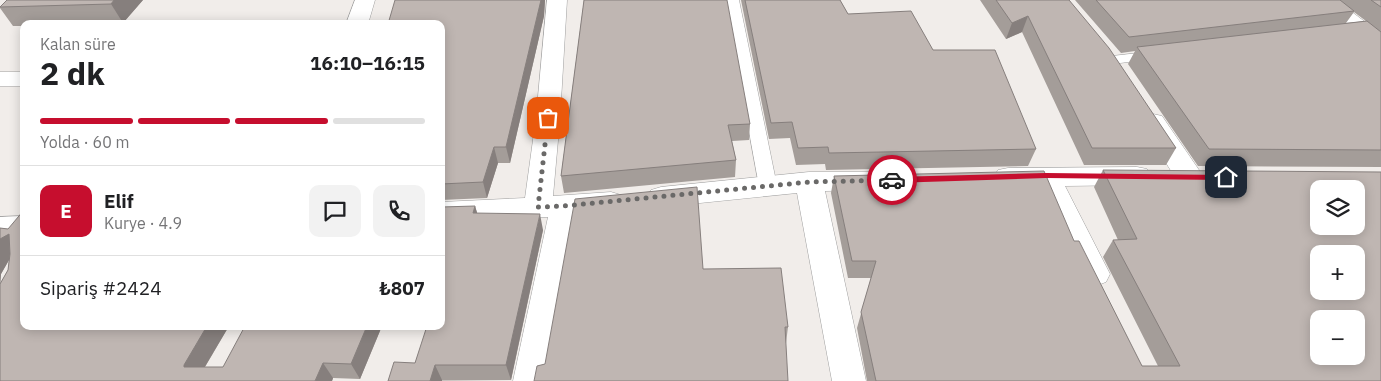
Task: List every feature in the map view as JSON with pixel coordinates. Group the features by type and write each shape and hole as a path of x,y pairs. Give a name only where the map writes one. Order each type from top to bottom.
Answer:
{"street":[{"path":"358,20 365,0"},
{"path":"530,381 551,206 548,118 557,0"},
{"path":"1323,0 1351,32 1381,45"},
{"path":"1105,52 1127,83"},
{"path":"0,79 20,79"},
{"path":"1143,107 1189,177"},
{"path":"1046,176 1108,301"},
{"path":"988,177 1217,177"},
{"path":"445,212 551,206 809,182 892,180"},
{"path":"809,182 849,381"},
{"path":"0,228 20,227"}],"lane":[{"path":"732,0 768,186"},
{"path":"1105,52 1174,53"}],"building":[{"path":"7,0 114,0 111,4 0,7"},
{"path":"395,0 541,0 506,147 494,147 483,182 445,184 445,20 389,20"},
{"path":"584,0 727,0 750,124 728,125 736,160 561,176"},
{"path":"745,0 840,0 848,14 911,11 933,50 995,50 1036,149 829,153 828,147 798,148 792,122 771,123"},
{"path":"996,0 1069,0 1109,48 1176,148 1092,148 1028,16 1012,23"},
{"path":"1096,0 1340,0 1354,11 1129,37"},
{"path":"1371,0 1381,0 1381,7"},
{"path":"1367,21 1381,32 1381,150 1209,149 1137,47"},
{"path":"1103,170 1381,172 1381,381 876,381 861,312 876,261 852,261 834,176 1044,171 1074,241 1079,241 1142,366 1180,366 1113,240 1137,239"},
{"path":"697,187 703,269 781,268 788,327 785,327 788,381 534,381 537,366 545,364 575,199"},
{"path":"475,206 473,213 540,214 506,365 435,365 430,381 388,381 394,362 415,363 426,330 445,330 445,207"},
{"path":"20,215 20,330 205,330 184,367 223,367 243,330 365,330 351,364 323,363 315,381 0,381 0,284 8,270 10,254 9,234 0,239 0,228 8,229"}],"way so far":[{"path":"548,118 538,207 809,182 892,180"}],"route":[{"path":"892,180 1046,176 1226,177"}]}
